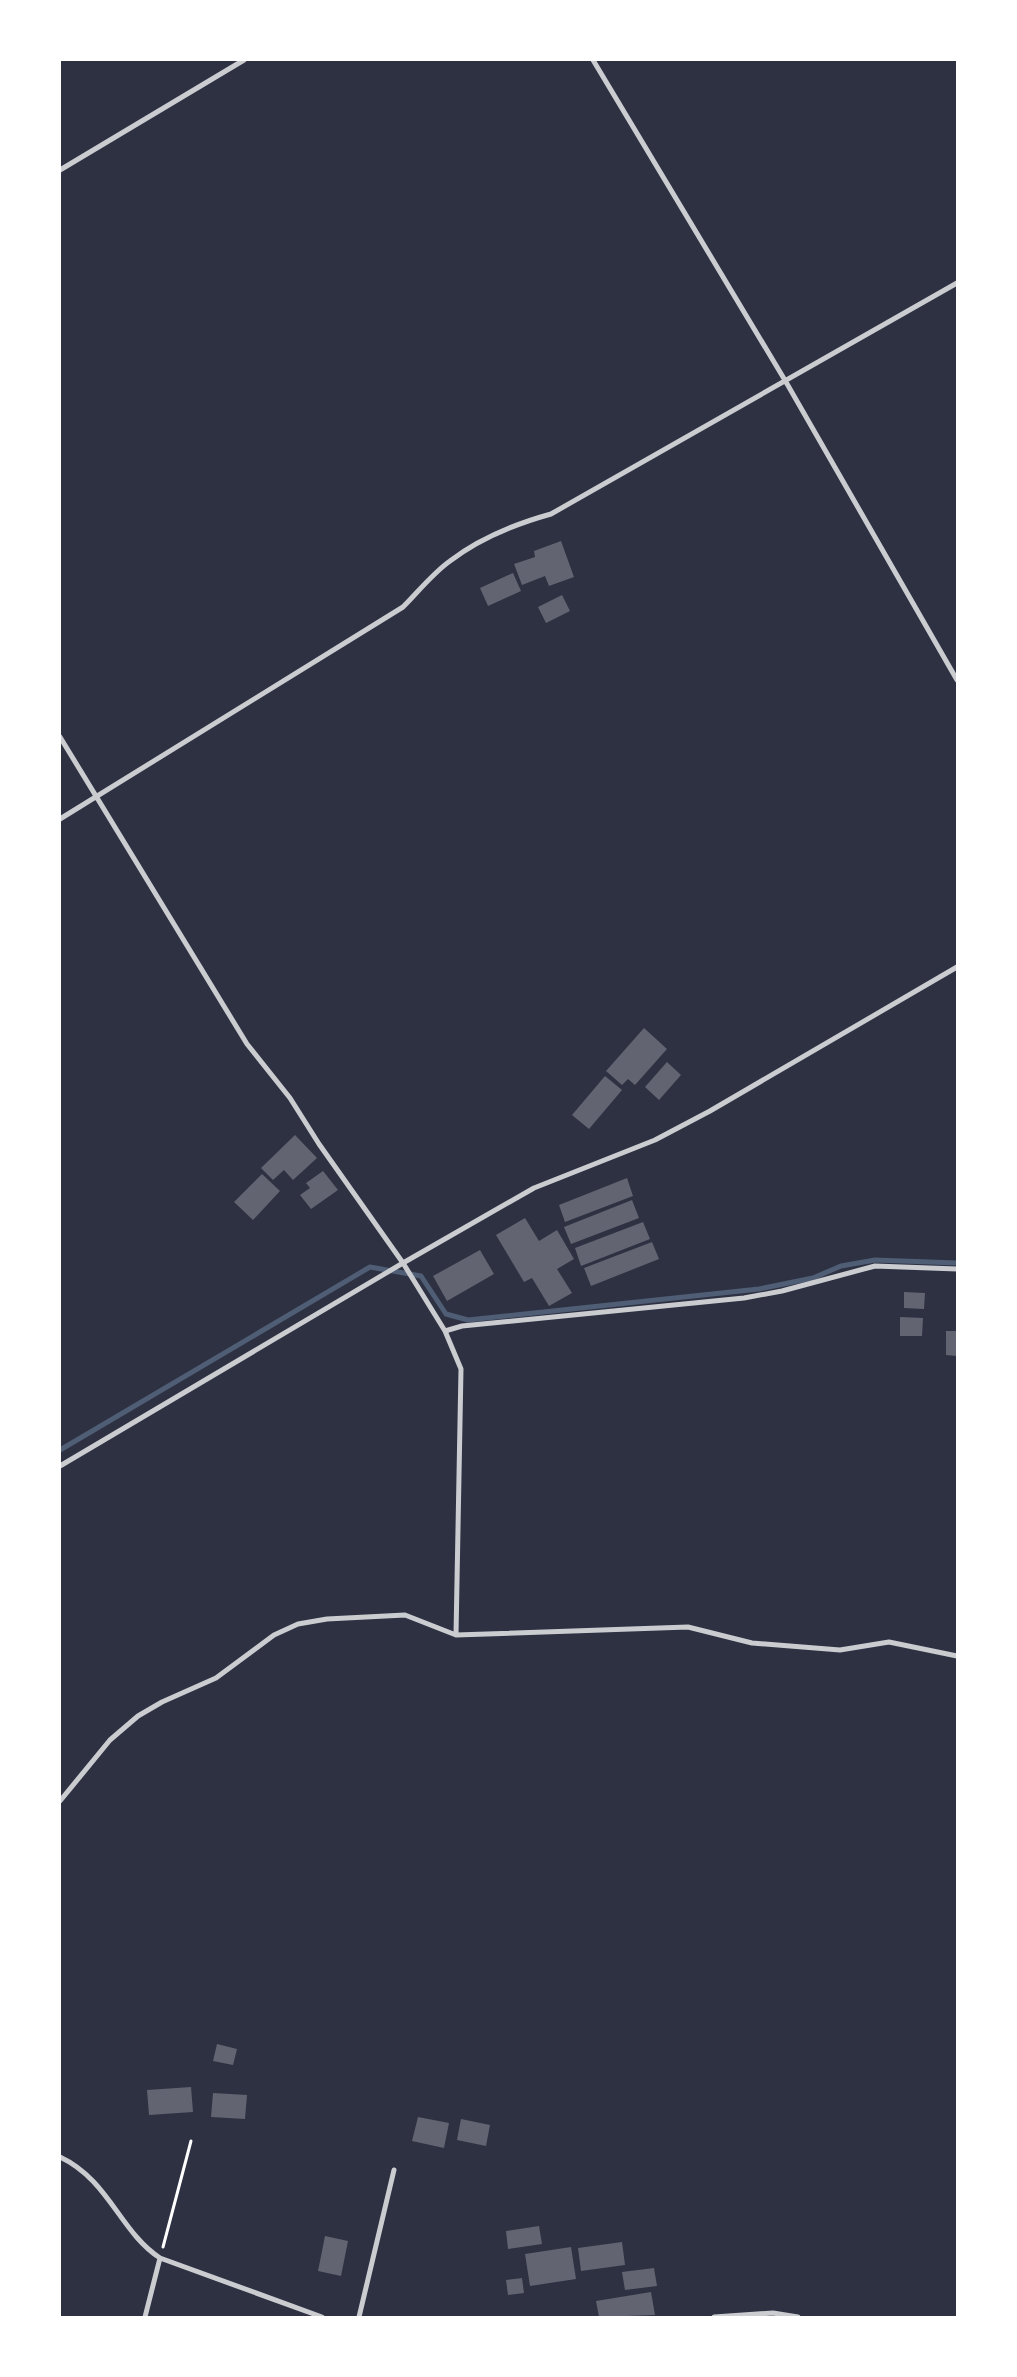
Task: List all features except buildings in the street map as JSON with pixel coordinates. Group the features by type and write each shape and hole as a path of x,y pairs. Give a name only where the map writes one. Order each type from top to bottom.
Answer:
{"street":[{"path":"60,170 244,60"},
{"path":"593,60 786,382 957,680"},
{"path":"60,820 403,607 449,561 485,538 525,521 551,514 957,283"},
{"path":"60,737 247,1044 290,1098 403,1263 446,1331 461,1370 456,1635"},
{"path":"60,1466 403,1263 534,1188 655,1140 957,967"},
{"path":"446,1331 462,1326 744,1298 782,1291 875,1266 957,1269"},
{"path":"60,1800 124,1726 162,1702 216,1678 260,1644 298,1624 359,1616 405,1615 456,1635 688,1627 752,1643 840,1650 889,1642 957,1656"},
{"path":"60,2157 73,2163 108,2197 146,2249 160,2258 322,2317"},
{"path":"359,2317 394,2170"},
{"path":"145,2317 160,2258"},
{"path":"714,2317 773,2313 798,2317"}],"path":[{"path":"160,2258 191,2141"}],"waterway":[{"path":"60,1450 370,1267 421,1276 446,1314 468,1320 759,1289 813,1278 841,1266 875,1260 957,1263"}]}
